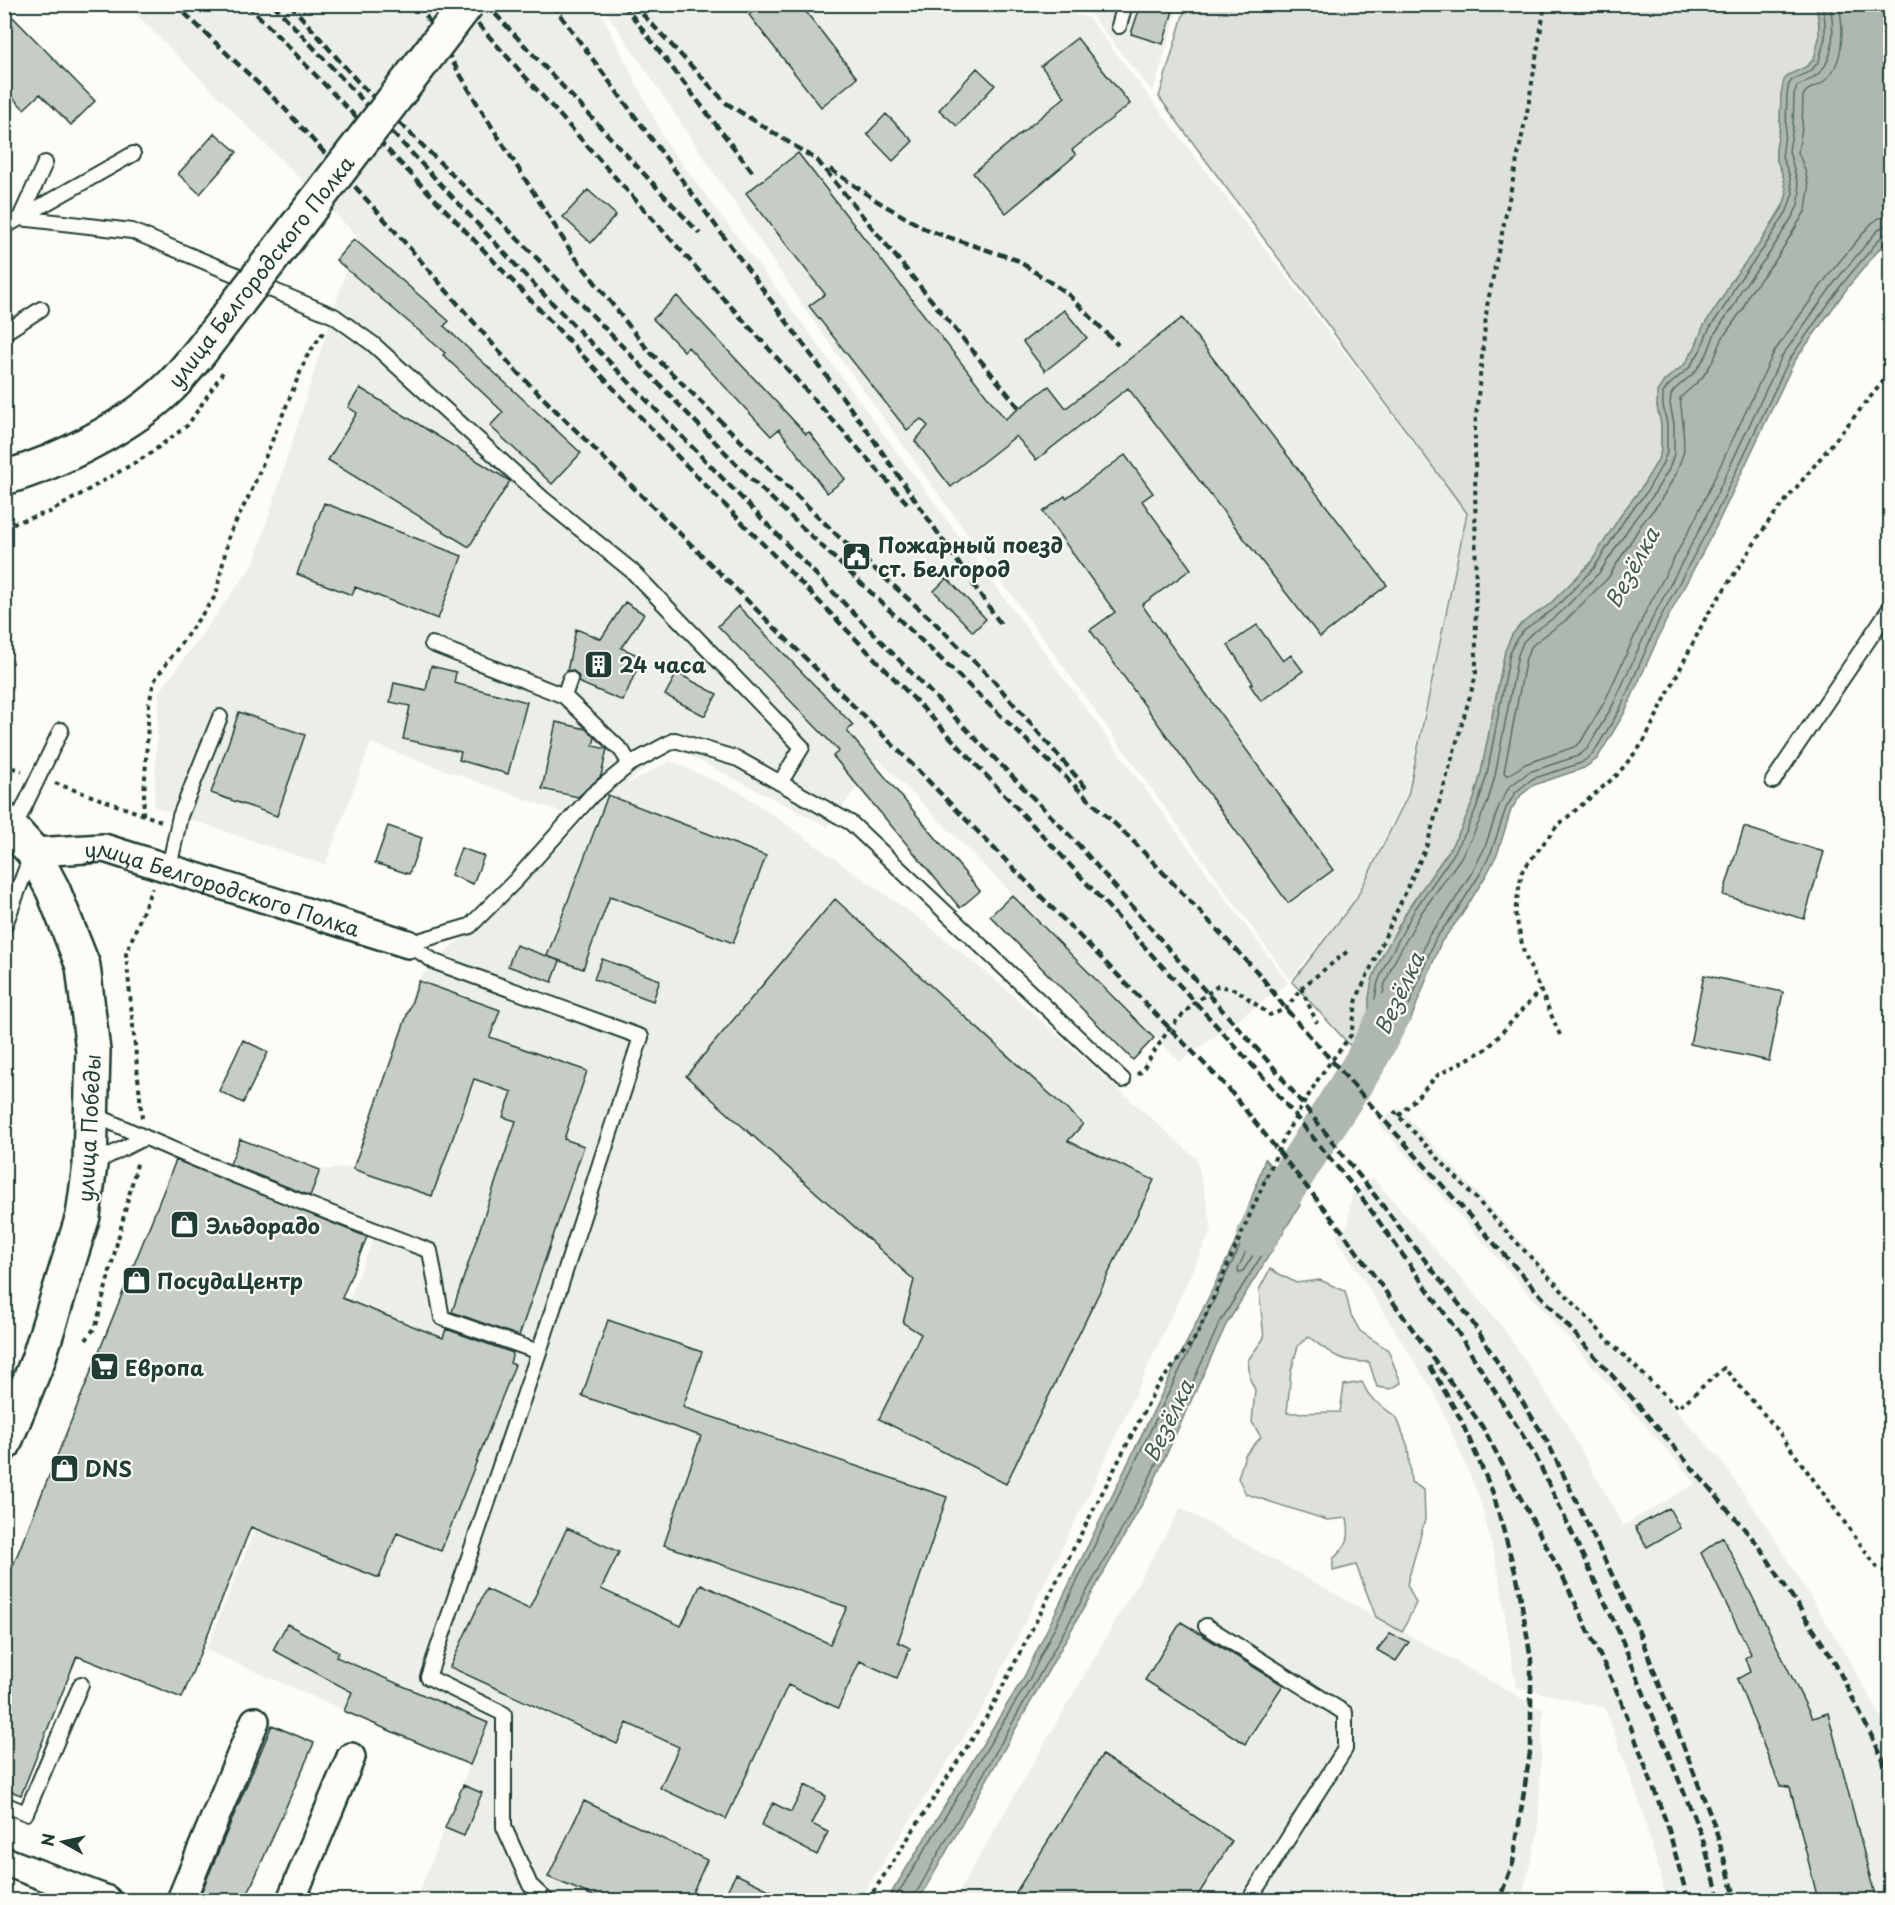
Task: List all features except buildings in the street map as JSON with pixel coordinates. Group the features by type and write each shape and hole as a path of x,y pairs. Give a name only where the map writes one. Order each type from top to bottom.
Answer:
{"main road":[{"name":"улица Белгородского Полка","path":"4,478 34,469 107,432 141,411 171,386 213,360 467,4"},
{"name":"улица Победы","path":"4,1444 38,1360 83,1216 90,1166 93,1114 93,1051 83,966 53,890 17,834"}],"street":[{"name":"улица Белгородского Полка","path":"17,834 104,848 408,944"},
{"path":"181,1900 255,1721"},
{"path":"291,1900 351,1757"},
{"path":"4,1861 107,1900"}],"lane":[{"path":"1119,26 1125,4"},
{"path":"4,227 133,154"},
{"path":"20,218 45,163"},
{"path":"20,218 132,231 334,316 373,344 542,498 632,572 802,747 780,783"},
{"path":"4,333 41,309"},
{"path":"1773,781 1890,608"},
{"path":"432,644 564,696 622,751 630,764"},
{"path":"564,696 570,679"},
{"path":"165,867 180,816 220,717"},
{"path":"4,927 17,834 39,777 61,730"},
{"path":"408,944 470,926 516,880 592,795 630,764 675,740 738,759 851,823 1123,1080"},
{"path":"408,944 435,962 641,1037 539,1352 428,1677 504,1714 504,1827 530,1885 546,1900"},
{"path":"93,1114 144,1138 292,1199 430,1251 441,1318 539,1352"},
{"path":"90,1166 144,1138"},
{"path":"1206,1626 1345,1713 1345,1749 1249,1900"},
{"path":"4,1804 26,1814 81,1684"}],"path":[{"path":"868,1900 989,1713 1156,1388 1196,1337 1285,1135 1320,1076 1351,1035 1357,998 1427,845 1476,675 1475,427 1486,306 1528,107 1545,4"},
{"path":"143,815 149,704 154,681 216,595 229,535 251,492 276,426 306,358 334,316"},
{"path":"4,526 51,512 148,454 189,425 213,360"},
{"path":"1560,1035 1524,953 1515,912 1522,871 1557,826 1617,775 1643,743 1706,617 1769,521 1890,373"},
{"path":"4,765 163,821"},
{"path":"86,1340 96,1326 144,1138 126,954 165,867"},
{"path":"1123,1080 1141,1072 1169,1029 1194,1002 1218,986 1237,990 1270,1015 1286,1008 1301,988 1348,951"},
{"path":"1301,988 1317,1023"},
{"path":"1399,1116 1438,1075 1488,1048 1540,990"},
{"path":"1394,1111 1609,1341 1678,1408 1724,1368 1775,1427 1876,1567 1890,1574"}],"shaded area":[{"path":"1044,4 1089,18 1466,512 1406,795 1355,898 1290,980 814,322 602,5"},
{"path":"127,5 597,5 667,144 799,319 1288,983 1180,1062 877,758 828,827 673,747 622,787 670,761 740,792 923,921 1008,991 1197,1159 1212,1228 1095,1481 983,1707 859,1900 416,1900 470,1765 206,1650 375,1235 292,1199 295,1190 310,1196 320,1170 353,1167 417,981 452,946 484,923 531,877 592,811 580,819 371,743 325,865 154,806 159,693 254,563 357,236"},
{"path":"1056,5 1179,5 1153,93 1091,15"},
{"path":"1186,5 1816,5 1819,27 1817,51 1807,66 1788,75 1781,94 1776,158 1787,193 1785,202 1758,246 1730,283 1703,327 1695,348 1684,365 1664,381 1657,406 1661,424 1661,451 1640,490 1590,564 1550,604 1521,624 1512,635 1505,651 1474,799 1448,852 1410,906 1394,934 1369,998 1369,1022 1366,1035 1356,1052 1292,982 1356,899 1408,795 1467,513 1159,97"},
{"path":"1398,1107 1720,1459 1773,1536 1890,1732 1890,1900 1667,1900 1638,1798 1605,1708 1516,1687 1499,1575 1480,1499 1436,1396 1336,1236 1348,1226 1351,1196 1373,1178 1502,1326 1566,1423 1623,1526 1696,1483 1379,1124"},
{"path":"1270,1269 1296,1283 1320,1280 1345,1291 1351,1315 1360,1331 1388,1350 1401,1383 1391,1389 1377,1387 1369,1362 1343,1359 1309,1337 1298,1346 1291,1371 1287,1413 1340,1412 1344,1385 1362,1382 1370,1397 1397,1418 1408,1447 1411,1482 1424,1490 1425,1520 1407,1584 1416,1603 1402,1632 1376,1617 1356,1565 1333,1571 1333,1559 1347,1541 1349,1531 1347,1518 1327,1520 1246,1494 1238,1478 1245,1455 1261,1437 1252,1422 1255,1390 1250,1379 1248,1360 1264,1338 1259,1290"},
{"path":"1181,1508 1543,1710 1538,1832 1521,1900 954,1900"}],"water":[{"path":"1816,5 1890,5 1890,236 1848,287 1794,362 1716,527 1665,623 1625,712 1597,759 1584,768 1534,785 1521,795 1511,810 1498,852 1487,874 1461,916 1441,942 1411,1019 1376,1072 1364,1064 1356,1052 1366,1035 1369,1022 1372,980 1380,960 1410,906 1448,852 1461,829 1474,799 1505,651 1512,635 1521,624 1550,604 1590,564 1640,490 1661,451 1661,424 1657,392 1664,381 1684,365 1695,348 1703,327 1730,283 1782,209 1787,193 1776,158 1781,94 1784,80 1788,75 1808,66 1814,59 1819,38"},
{"path":"1265,1159 1300,1205 1226,1325 1149,1492 919,1900 887,1900 1024,1677 1239,1235"}],"waterway":[{"name":"Везёлка","path":"1258,1235 1268,1214 1364,1064 1390,1014"}],"railway":[{"path":"175,4 284,108 516,371 902,754 1227,1087 1342,1231 1482,1426 1563,1577 1620,1698 1668,1827 1688,1900"},
{"path":"247,4 1061,855 1264,1078 1357,1191 1455,1328 1535,1455 1618,1630 1702,1837 1720,1900"},
{"path":"273,4 524,274 1076,842 1275,1069 1469,1317 1547,1441 1635,1622 1715,1827 1736,1900"},
{"path":"290,4 358,82 529,250 750,478 1135,843 1260,975 1286,1009 1633,1399 1759,1546 1834,1661 1883,1759 1890,1784"},
{"path":"419,4 478,105 572,253 648,350 838,536 934,622 993,680 1088,790"},
{"path":"460,4 907,503"},
{"path":"486,4 700,234"},
{"path":"552,4 871,436 1002,626"},
{"path":"623,4 754,174"},
{"path":"633,4 726,103 817,160 1021,410"},
{"path":"830,169 877,201 927,230 1017,260 1068,294 1118,345"},
{"path":"1430,1366 1460,1418 1493,1493 1518,1582 1531,1659 1531,1746 1513,1863 1499,1900"}],"place":[{"name":"Пожарный поезд ст. Белгород","path":"857,556"},
{"name":"24 часа","path":"598,664"},
{"name":"Эльдорадо","path":"185,1225"},
{"name":"ПосудаЦентр","path":"136,1280"},
{"name":"Европа","path":"104,1367"},
{"name":"DNS","path":"64,1468"}]}
